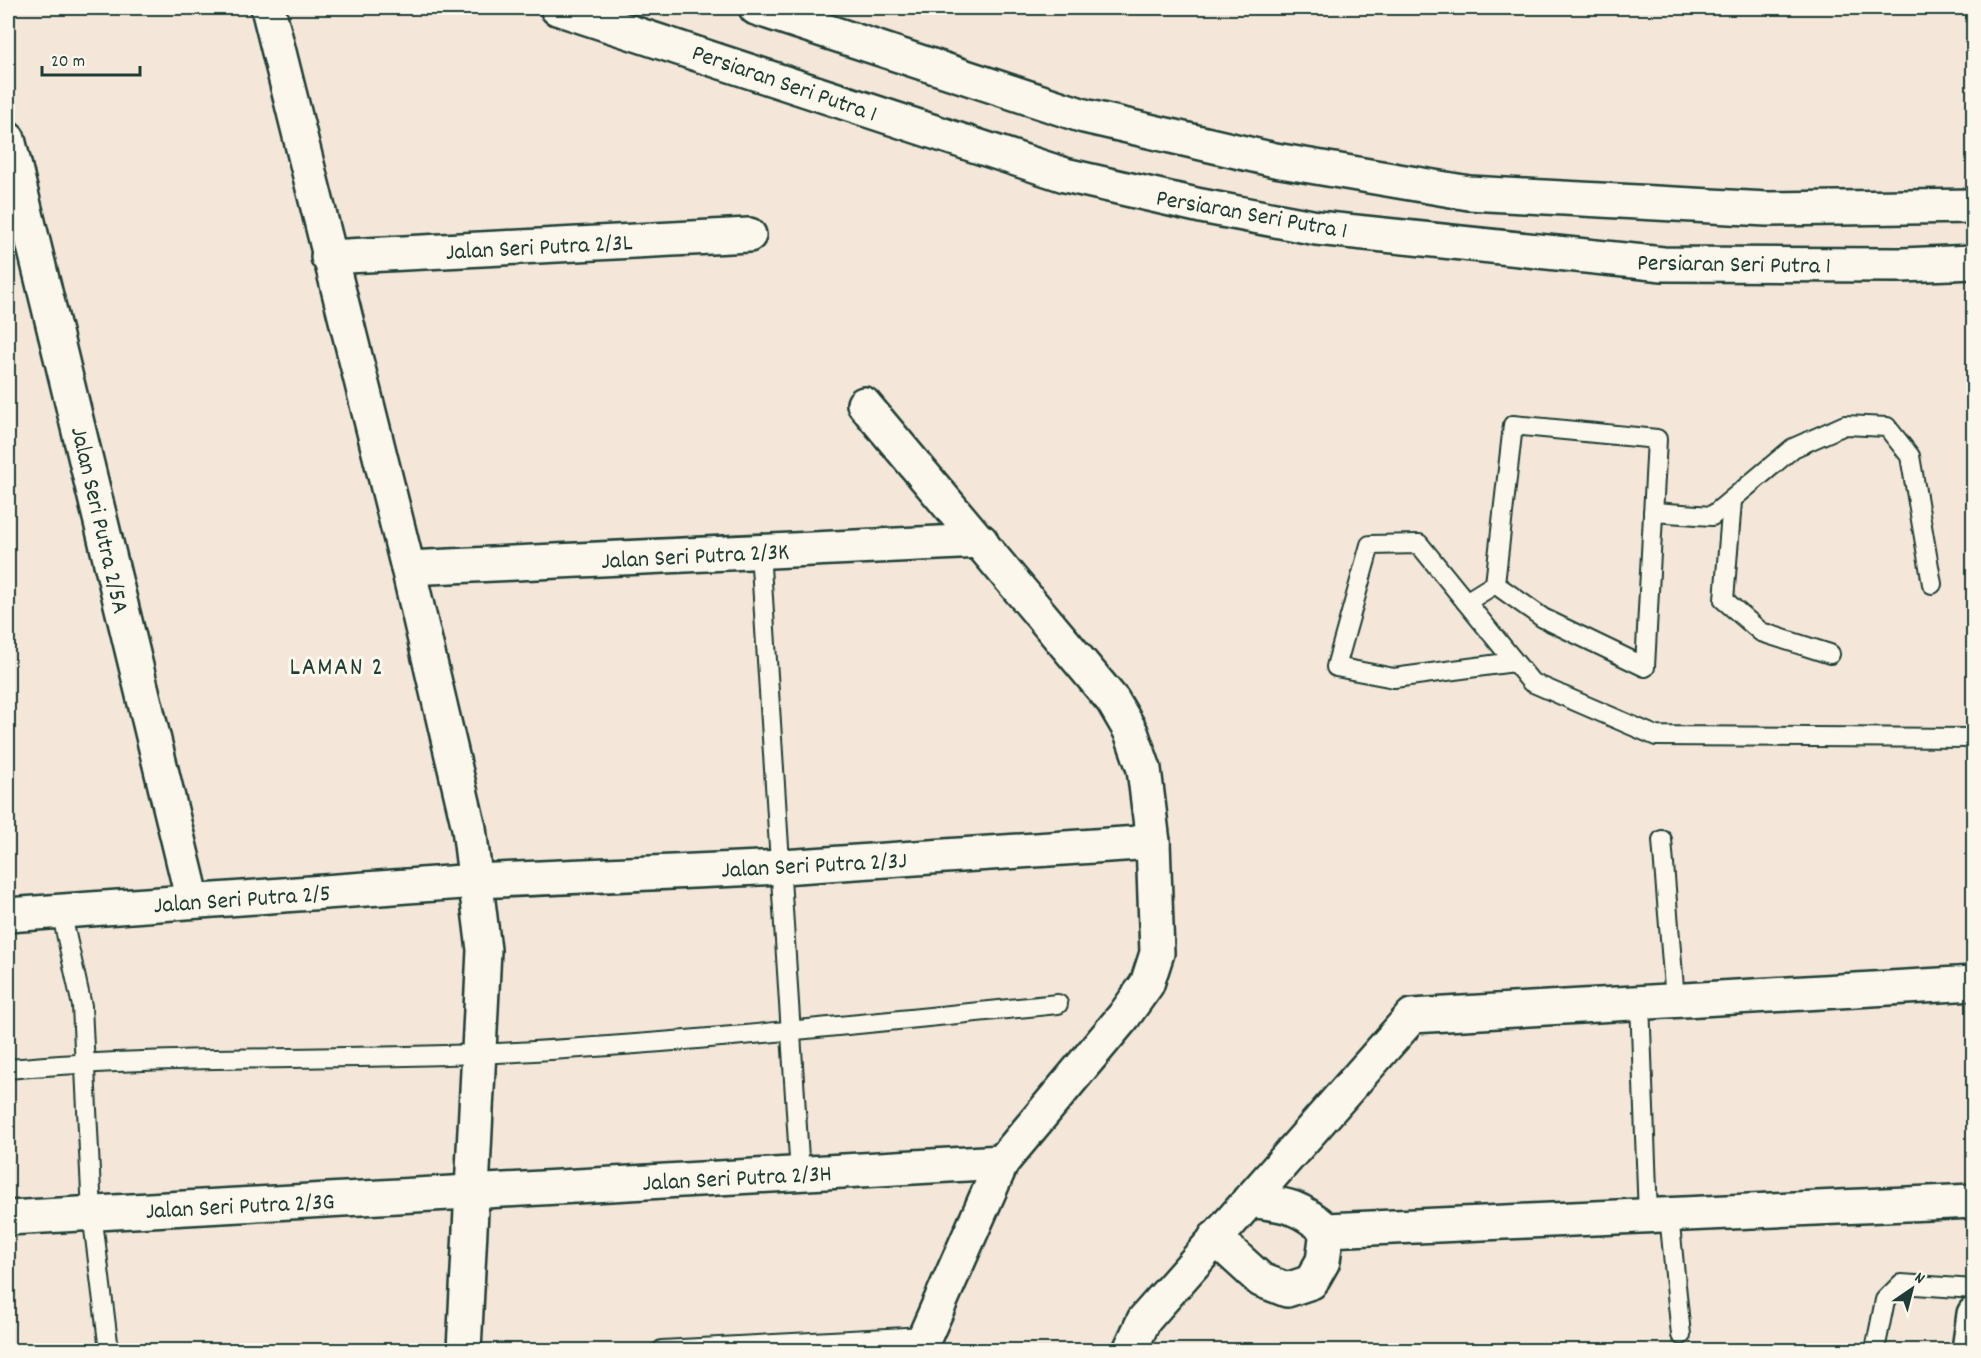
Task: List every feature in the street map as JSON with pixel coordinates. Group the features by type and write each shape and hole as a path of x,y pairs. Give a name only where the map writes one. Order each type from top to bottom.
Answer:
{"street":[{"path":"267,8 408,568 469,828 484,950 464,1350"},
{"name":"Persiaran Seri Putra 1","path":"557,8 630,29 1054,171 1212,208 1317,228 1663,264 1902,266 1974,262"},
{"path":"756,8 805,16 1084,116 1275,160 1469,193 1767,209 1974,206"},
{"name":"Jalan Seri Putra 2/5A","path":"8,139 69,380 141,694 193,901"},
{"path":"1767,209 1832,224 1974,228"},
{"name":"Jalan Seri Putra 2/3L","path":"328,257 749,235"},
{"path":"1902,266 1964,277 1974,283"},
{"path":"864,404 1113,701 1131,732 1144,769 1153,842 1157,953 1147,984 1124,1016 1002,1162 922,1343"},
{"name":"Jalan Seri Putra 2/3K","path":"408,568 981,541"},
{"name":"Jalan Seri Putra 2/3J","path":"476,881 782,867 1153,842"},
{"name":"Jalan Seri Putra 2/5","path":"8,915 476,881"},
{"path":"1130,1350 1144,1320 1412,1016 1974,983"},
{"name":"Jalan Seri Putra 2/3H","path":"472,1192 1002,1162"},
{"name":"Jalan Seri Putra 2/3G","path":"8,1218 472,1192"},
{"path":"1249,1200 1291,1206 1307,1214 1327,1230 1974,1201"},
{"path":"1215,1238 1261,1280 1287,1290 1311,1282 1323,1261 1327,1230"},
{"path":"1970,1350 1974,1314"}],"lane":[{"path":"1513,425 1657,439 1645,667 1543,618 1495,584 1513,425"},
{"path":"1653,512 1712,516 1793,448 1845,425 1887,427 1910,456 1932,584"},
{"path":"1732,501 1724,600 1761,632 1830,654"},
{"path":"1514,662 1394,678 1336,667 1370,545 1419,544 1531,682 1656,736 1974,738"},
{"path":"760,551 800,1173"},
{"path":"1466,602 1495,584"},
{"path":"1662,840 1674,1000"},
{"path":"61,911 82,1006 92,1213 109,1350"},
{"path":"1640,1002 1658,1215 1681,1335"},
{"path":"8,1069 85,1062 479,1054 792,1031 1058,1004"},
{"path":"1875,1350 1884,1300 1901,1284 1974,1289"},
{"path":"662,1350 922,1343"}],"district":[{"name":"LAMAN 2","path":"337,665"}]}
